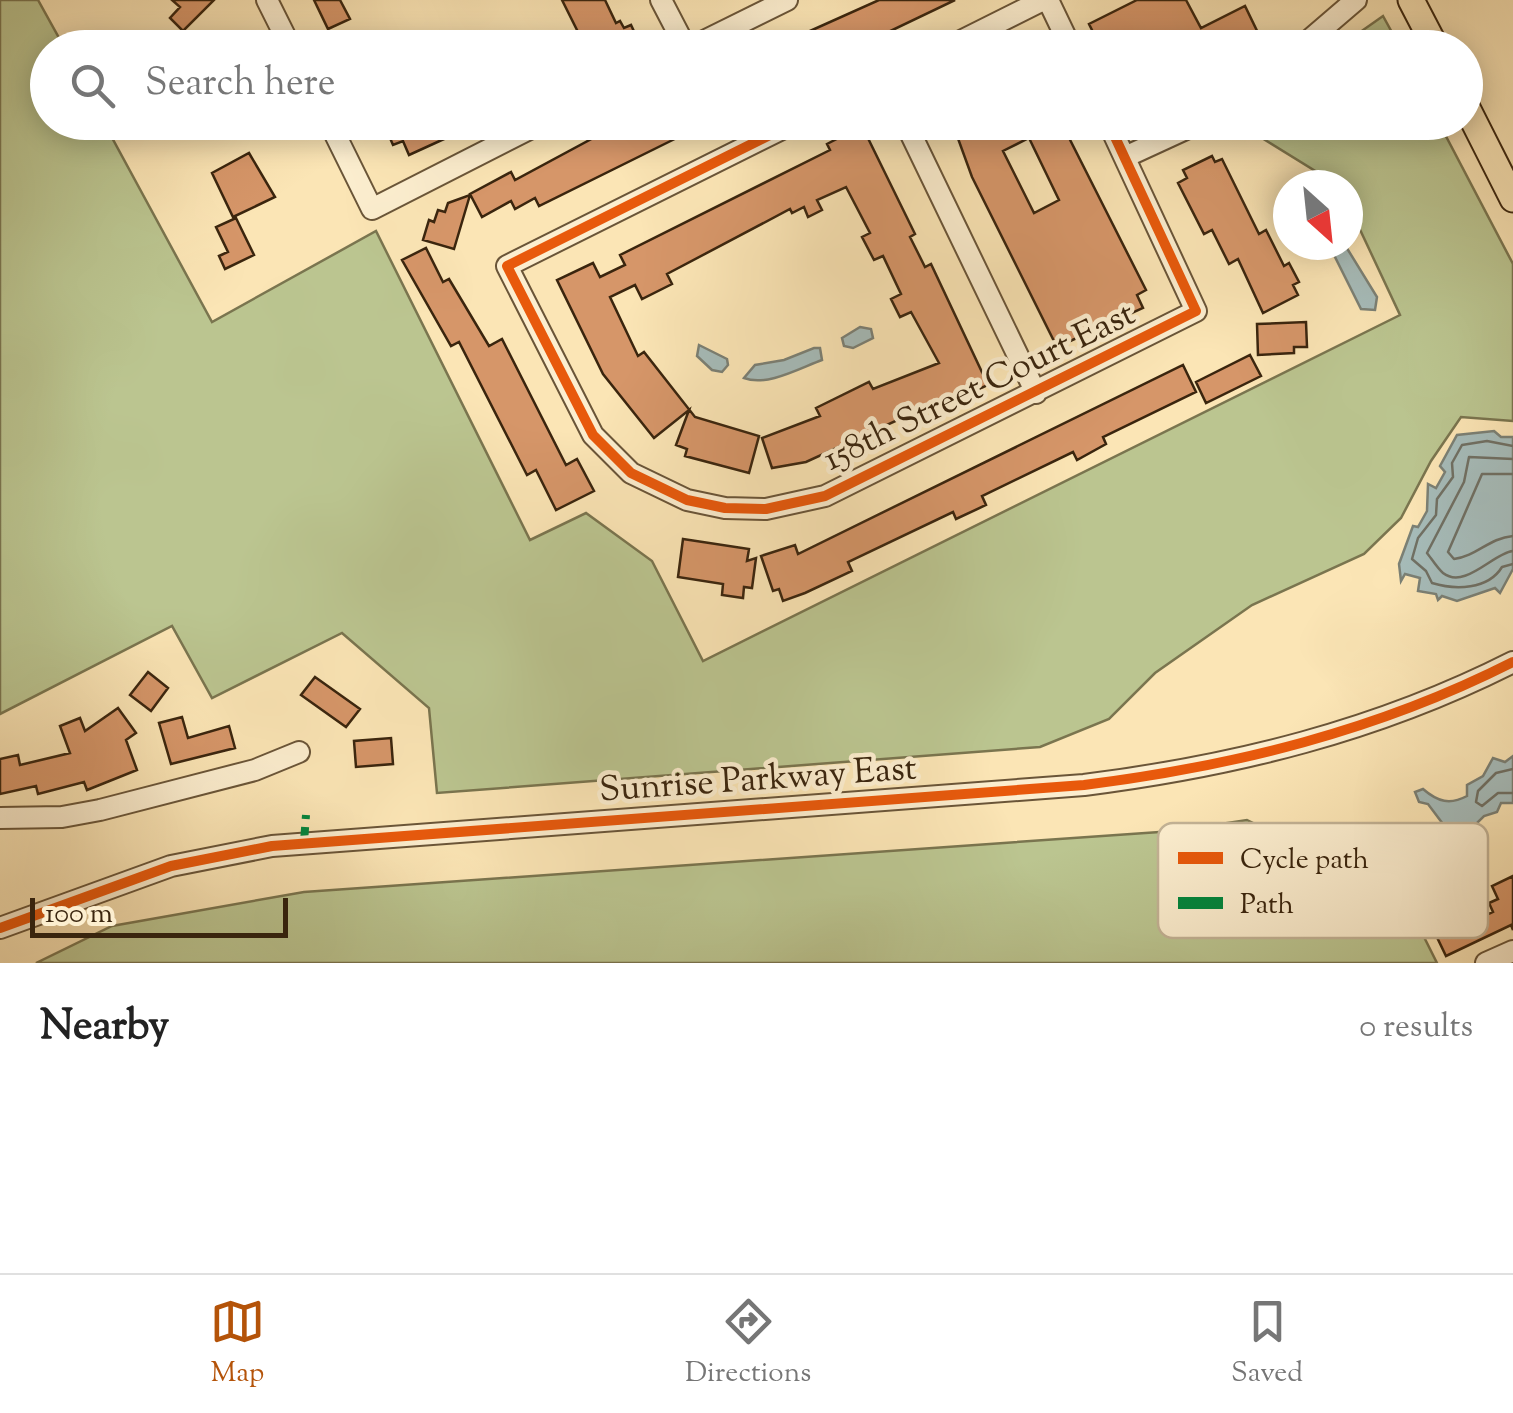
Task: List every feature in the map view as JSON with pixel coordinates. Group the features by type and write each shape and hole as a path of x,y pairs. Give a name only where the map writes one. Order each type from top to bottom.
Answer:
{"main road":[{"path":"1412,0 1427,30"},
{"path":"1483,140 1513,199"}],"street":[{"path":"266,0 282,30"},
{"path":"661,0 678,30"},
{"path":"725,30 787,0"},
{"path":"984,30 1045,0 1061,30"},
{"path":"1321,30 1356,0"},
{"path":"337,140 372,209 508,140"},
{"name":"158th Street Court East","path":"760,140 507,266 593,435 631,473 656,488 725,508 766,509 825,496 1196,312 1125,157"},
{"path":"914,140 1036,393"},
{"path":"1117,140 1125,157 1162,140"},
{"name":"Sunrise Parkway East","path":"0,928 106,886 172,866 272,846 1084,785 1172,774 1255,757 1380,720 1513,662"},
{"path":"0,818 50,818 100,810 256,770 299,752"},
{"path":"1486,963 1513,951"}],"green space":[{"path":"0,0 38,0 55,30 30,30 30,140 113,140 212,322 376,231 530,540 586,513 652,561 703,661 1400,315 1363,236 1363,170 1314,170 1265,140 1448,140 1513,264 1513,421 1461,417 1431,461 1401,518 1364,554 1252,605 1155,673 1109,719 1040,747 437,793 429,708 342,633 212,698 172,626 0,714"},
{"path":"1383,16 1391,30 1363,30"},
{"path":"1158,832 1158,938 1424,938 1437,963 36,963 112,926 304,892"}],"water":[{"path":"1336,260 1354,260 1377,297 1375,310 1361,309"},
{"path":"860,327 871,329 873,338 853,348 844,346 842,338"},
{"path":"699,345 727,359 728,365 722,372 712,370 697,356"},
{"path":"820,348 822,360 773,378 744,378 755,365 784,360"},
{"path":"1494,431 1501,437 1513,437 1513,569 1500,593 1495,588 1457,601 1442,596 1438,600 1436,594 1418,591 1420,578 1405,574 1401,581 1399,564 1413,526 1418,527 1427,511 1428,484 1436,488 1445,472 1440,466 1457,435"},
{"path":"1513,756 1513,803 1501,803 1497,812 1477,823 1442,823 1428,804 1419,802 1415,792 1423,789 1444,801 1455,801 1467,796 1467,785 1483,776 1493,758 1505,762"}],"building":[{"path":"172,0 214,0 184,30 170,18 180,7"},
{"path":"314,0 340,0 350,19 328,29"},
{"path":"562,0 605,0 616,23 620,21 624,28 631,25 633,30 577,30"},
{"path":"879,0 955,0 892,30 812,30"},
{"path":"1137,0 1186,0 1201,28 1245,6 1257,30 1092,30 1089,24"},
{"path":"391,140 442,140 409,155 403,141 393,145"},
{"path":"589,140 673,140 539,206 535,198 515,209 511,201 482,217 470,194 511,172 515,180"},
{"path":"835,140 869,140 915,234 910,237 925,267 931,264 988,385 955,400 952,395 806,462 772,468 762,438 820,416 816,408 869,382 873,389 939,363 911,312 900,317 891,299 901,294 883,256 874,260 862,237 870,233 846,187 817,200 822,210 808,217 804,207 792,213 790,209 667,274 672,284 642,299 635,285 610,297 638,356 644,352 695,417 759,436 749,473 685,456 687,449 676,445 689,410 654,438 603,374 557,280 593,263 600,277 625,265 620,255 830,150 827,144"},
{"path":"959,140 1025,140 1003,151 1034,213 1059,200 1030,140 1070,140 1146,290 1137,295 1143,308 1057,347 972,177"},
{"path":"249,153 275,197 233,217 212,173"},
{"path":"1212,156 1215,162 1222,159 1259,234 1266,230 1273,244 1273,260 1281,260 1284,266 1289,263 1299,282 1293,285 1298,295 1263,313 1238,259 1229,264 1212,230 1204,234 1178,183 1187,178 1183,170"},
{"path":"470,195 454,249 423,240 429,220 434,222 438,210 445,212 448,203"},
{"path":"236,218 254,255 225,269 219,256 228,252 216,227"},
{"path":"426,248 443,282 449,279 489,346 502,339 566,465 577,459 594,491 556,510 536,470 527,475 459,342 451,346 402,260"},
{"path":"1306,322 1307,347 1294,347 1294,353 1258,355 1257,324"},
{"path":"1250,355 1261,376 1206,403 1196,382"},
{"path":"1183,365 1196,392 1103,437 1106,444 1077,460 1073,452 982,496 986,505 956,519 953,512 848,562 852,571 805,593 783,601 779,589 773,591 761,556 795,545 798,554"},
{"path":"683,539 749,549 747,561 756,558 752,588 744,587 743,598 722,595 723,584 678,577"},
{"path":"148,672 168,688 151,711 130,695"},
{"path":"315,677 360,709 346,727 301,695"},
{"path":"118,708 136,733 126,740 137,770 87,790 84,782 38,794 36,786 0,794 0,759 18,755 20,765 70,753 60,726 80,718 85,731"},
{"path":"182,717 188,738 229,726 235,748 171,764 159,723"},
{"path":"391,738 393,764 356,767 354,741"},
{"path":"1513,876 1513,930 1511,925 1488,936 1488,914 1493,912 1489,903 1498,899 1492,886"},
{"path":"1437,938 1484,938 1446,956"}],"marked path":[{"path":"304,842 306,815"}],"cycle path":[{"path":"760,140 507,266 593,435 631,473 687,500 725,508 766,509 825,496 1196,311 1116,140"},
{"path":"0,928 171,866 272,846 1084,785 1140,777 1250,756 1357,726 1410,708 1513,662"}]}
